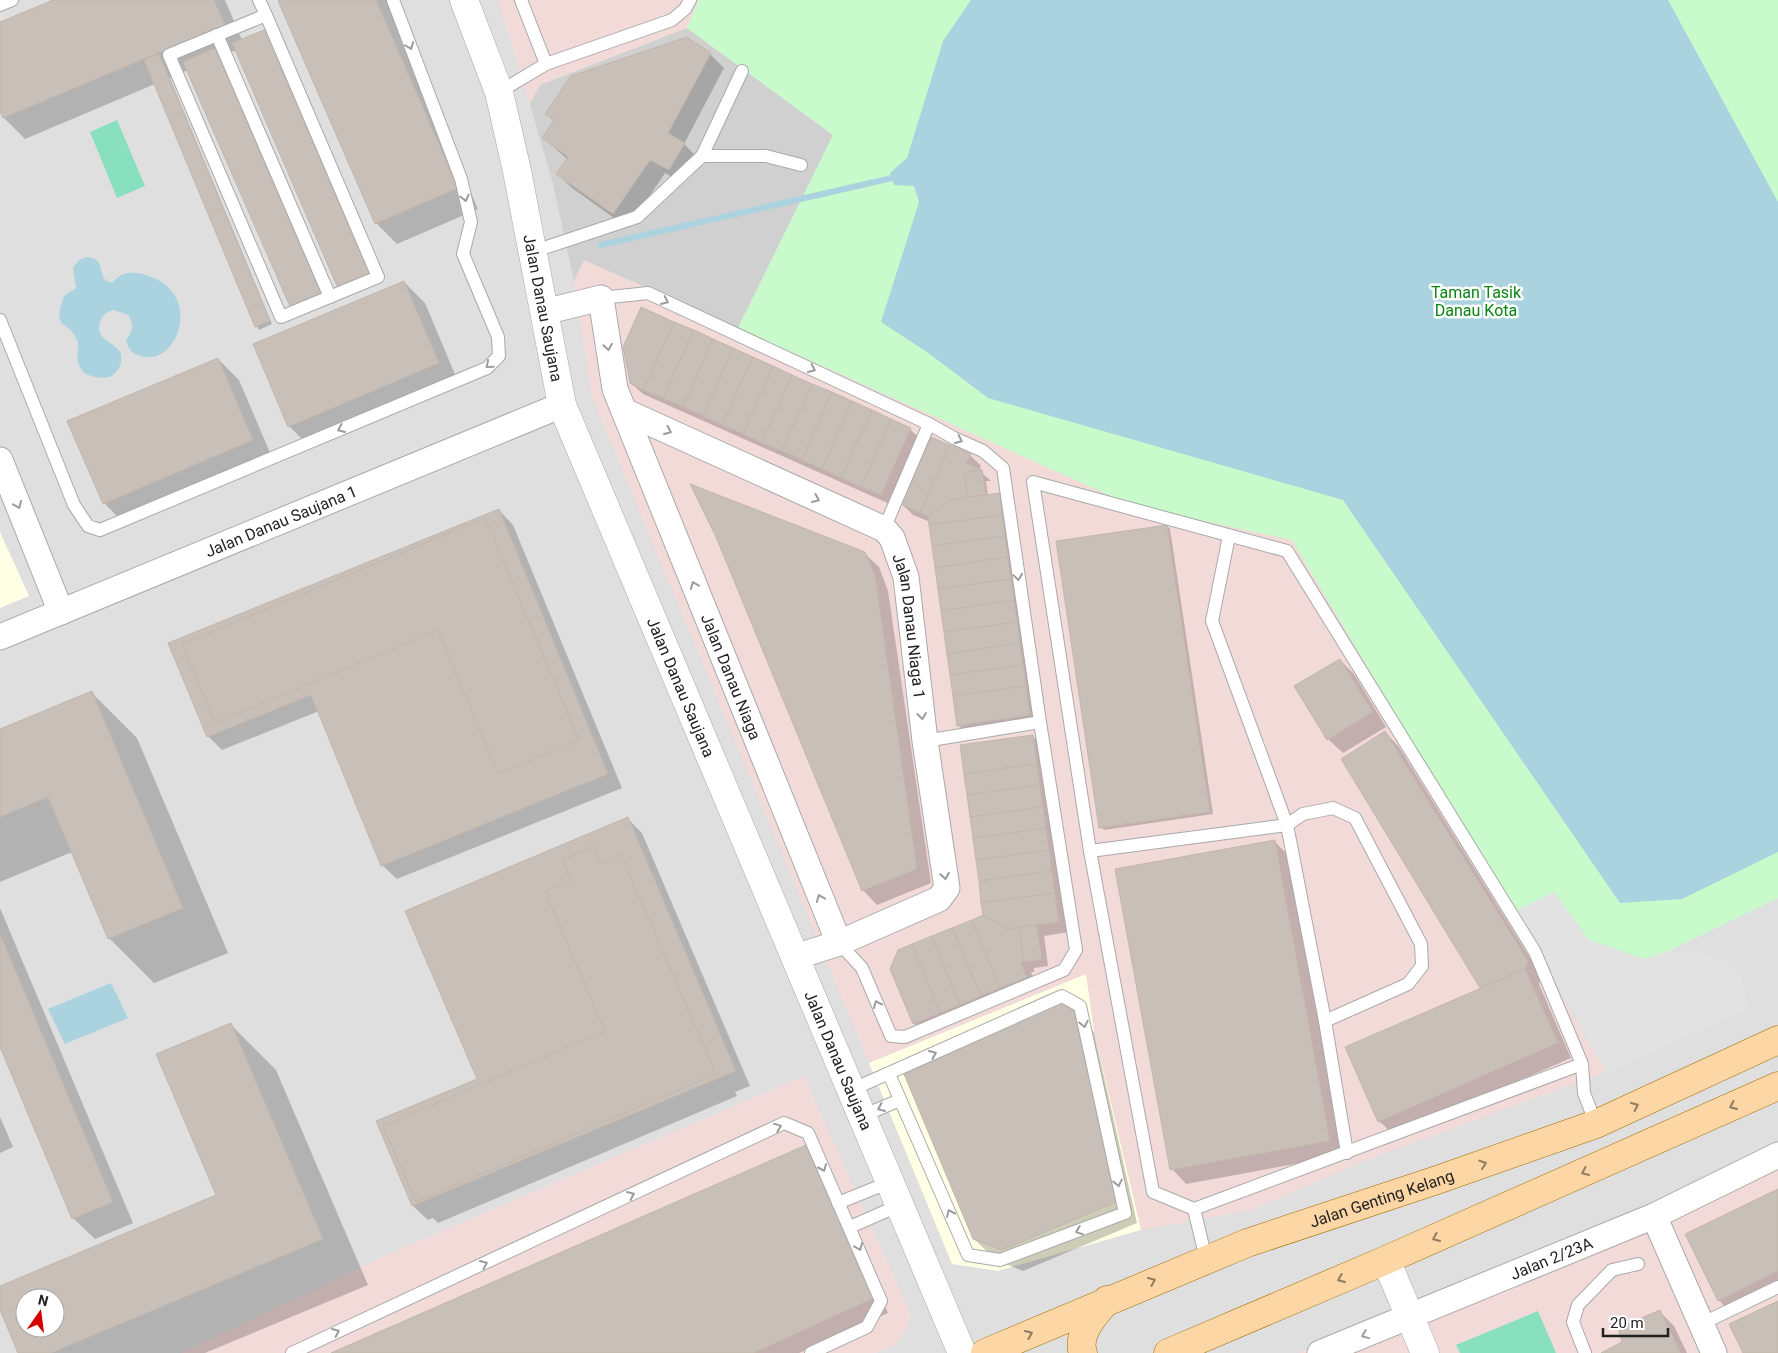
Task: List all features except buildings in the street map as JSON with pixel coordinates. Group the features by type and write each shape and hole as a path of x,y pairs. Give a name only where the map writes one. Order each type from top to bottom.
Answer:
{"main road":[{"name":"Jalan Genting Kelang","path":"992,1351 1247,1242 1437,1180 1596,1124 1778,1040"},
{"path":"1168,1353 1386,1260 1778,1086"},
{"path":"1083,1353 1081,1343 1084,1332 1108,1300"}],"street":[{"name":"Jalan Danau Saujana","path":"464,0 499,92 518,171 562,405 962,1353"},
{"path":"544,312 601,298"},
{"name":"Jalan Danau Niaga","path":"601,298 615,389 839,943"},
{"name":"Jalan Danau Saujana 1","path":"0,637 562,405"},
{"path":"624,411 884,529"},
{"path":"0,460 61,612"},
{"name":"Jalan Danau Niaga 1","path":"795,957 839,943 939,899 947,888 925,741 906,577 892,538 884,529"},
{"name":"Jalan 2/23A","path":"1320,1353 1654,1216 1778,1155"},
{"path":"1654,1216 1714,1353"},
{"path":"1386,1260 1425,1353"}],"lane":[{"path":"0,5 12,0"},
{"path":"259,0 266,15 378,277 282,318 170,55 266,15"},
{"path":"0,320 74,505 88,526 100,530 487,368 499,356 498,337 463,254 471,222 461,179 393,0"},
{"path":"522,0 546,64"},
{"path":"499,92 546,64 672,20 686,9 690,0"},
{"path":"217,35 330,297"},
{"path":"532,252 637,218 702,156 742,71"},
{"path":"702,156 766,156 801,164"},
{"path":"601,298 648,293 929,424 983,451 1003,468 1076,950 1064,970 905,1036 891,1036 862,968 839,943"},
{"path":"884,529 929,424"},
{"path":"1582,1064 1194,1209 1153,1192 1090,851 1033,482 1287,552 1535,952 1582,1064 1584,1093 1596,1124"},
{"path":"1229,536 1212,621 1287,825 1325,1020 1347,1152"},
{"path":"925,741 1040,722"},
{"path":"1090,851 1287,825 1303,814 1333,808 1355,818 1421,944 1422,966 1408,984 1325,1020"},
{"path":"851,1090 1062,996 1080,1006 1125,1213 1000,1260 968,1255 889,1074"},
{"path":"862,1116 900,1100"},
{"path":"292,1353 784,1123 808,1133 881,1301 867,1327 811,1353"},
{"path":"838,1203 895,1193"},
{"path":"850,1227 895,1193"},
{"path":"1194,1209 1206,1259"},
{"path":"1585,1353 1573,1322 1578,1306 1612,1270 1638,1264"},
{"path":"1701,1324 1778,1287"}],"shaded area":[{"path":"0,0 1778,0 1778,1353 0,1353"},
{"path":"498,0 699,0 687,28 540,85 530,104"},
{"path":"687,28 833,135 738,328 584,260 574,281 553,184 530,104 540,85"},
{"path":"584,259 1131,505 1292,540 1606,1072 1369,1159 1251,1210 1141,1230 1094,1030 1086,974 869,1063 592,397 574,281"},
{"path":"0,532 29,596 0,608"},
{"path":"1554,892 1589,940 1644,959 1669,951 1698,952 1722,960 1740,977 1748,1008 1609,1072 1513,912"},
{"path":"1086,974 1094,1031 1141,1230 998,1271 952,1264 869,1063"},
{"path":"804,1076 911,1315 906,1331 896,1344 876,1353 181,1353 398,1250"},
{"path":"1778,1143 1778,1353 1298,1353 1648,1206"}],"green space":[{"name":"Taman Tasik Danau Kota","path":"699,0 1778,0 1778,898 1669,951 1644,959 1589,940 1554,892 1513,912 1292,540 1131,505 738,328 833,135 687,28"},
{"path":"117,120 145,186 117,198 90,132"},
{"path":"1538,1311 1556,1353 1460,1353 1456,1345"}],"water":[{"name":"Taman Tasik Danau Kota","path":"971,0 1668,0 1778,202 1778,852 1682,899 1620,903 1343,500 988,398 927,352 881,322 919,202 914,186 894,185 890,173 907,158 943,41"},
{"path":"87,257 99,263 105,280 112,283 119,276 131,272 141,273 164,284 176,297 180,312 180,327 174,340 165,351 154,357 138,355 129,348 126,340 132,328 128,315 114,310 105,314 100,322 100,333 119,350 121,358 117,371 113,375 104,378 84,373 78,363 77,340 70,329 60,320 59,315 64,296 76,288 73,268 79,260"},
{"path":"111,983 128,1018 65,1044 48,1009"}],"waterway":[{"path":"601,245 892,178"}]}
